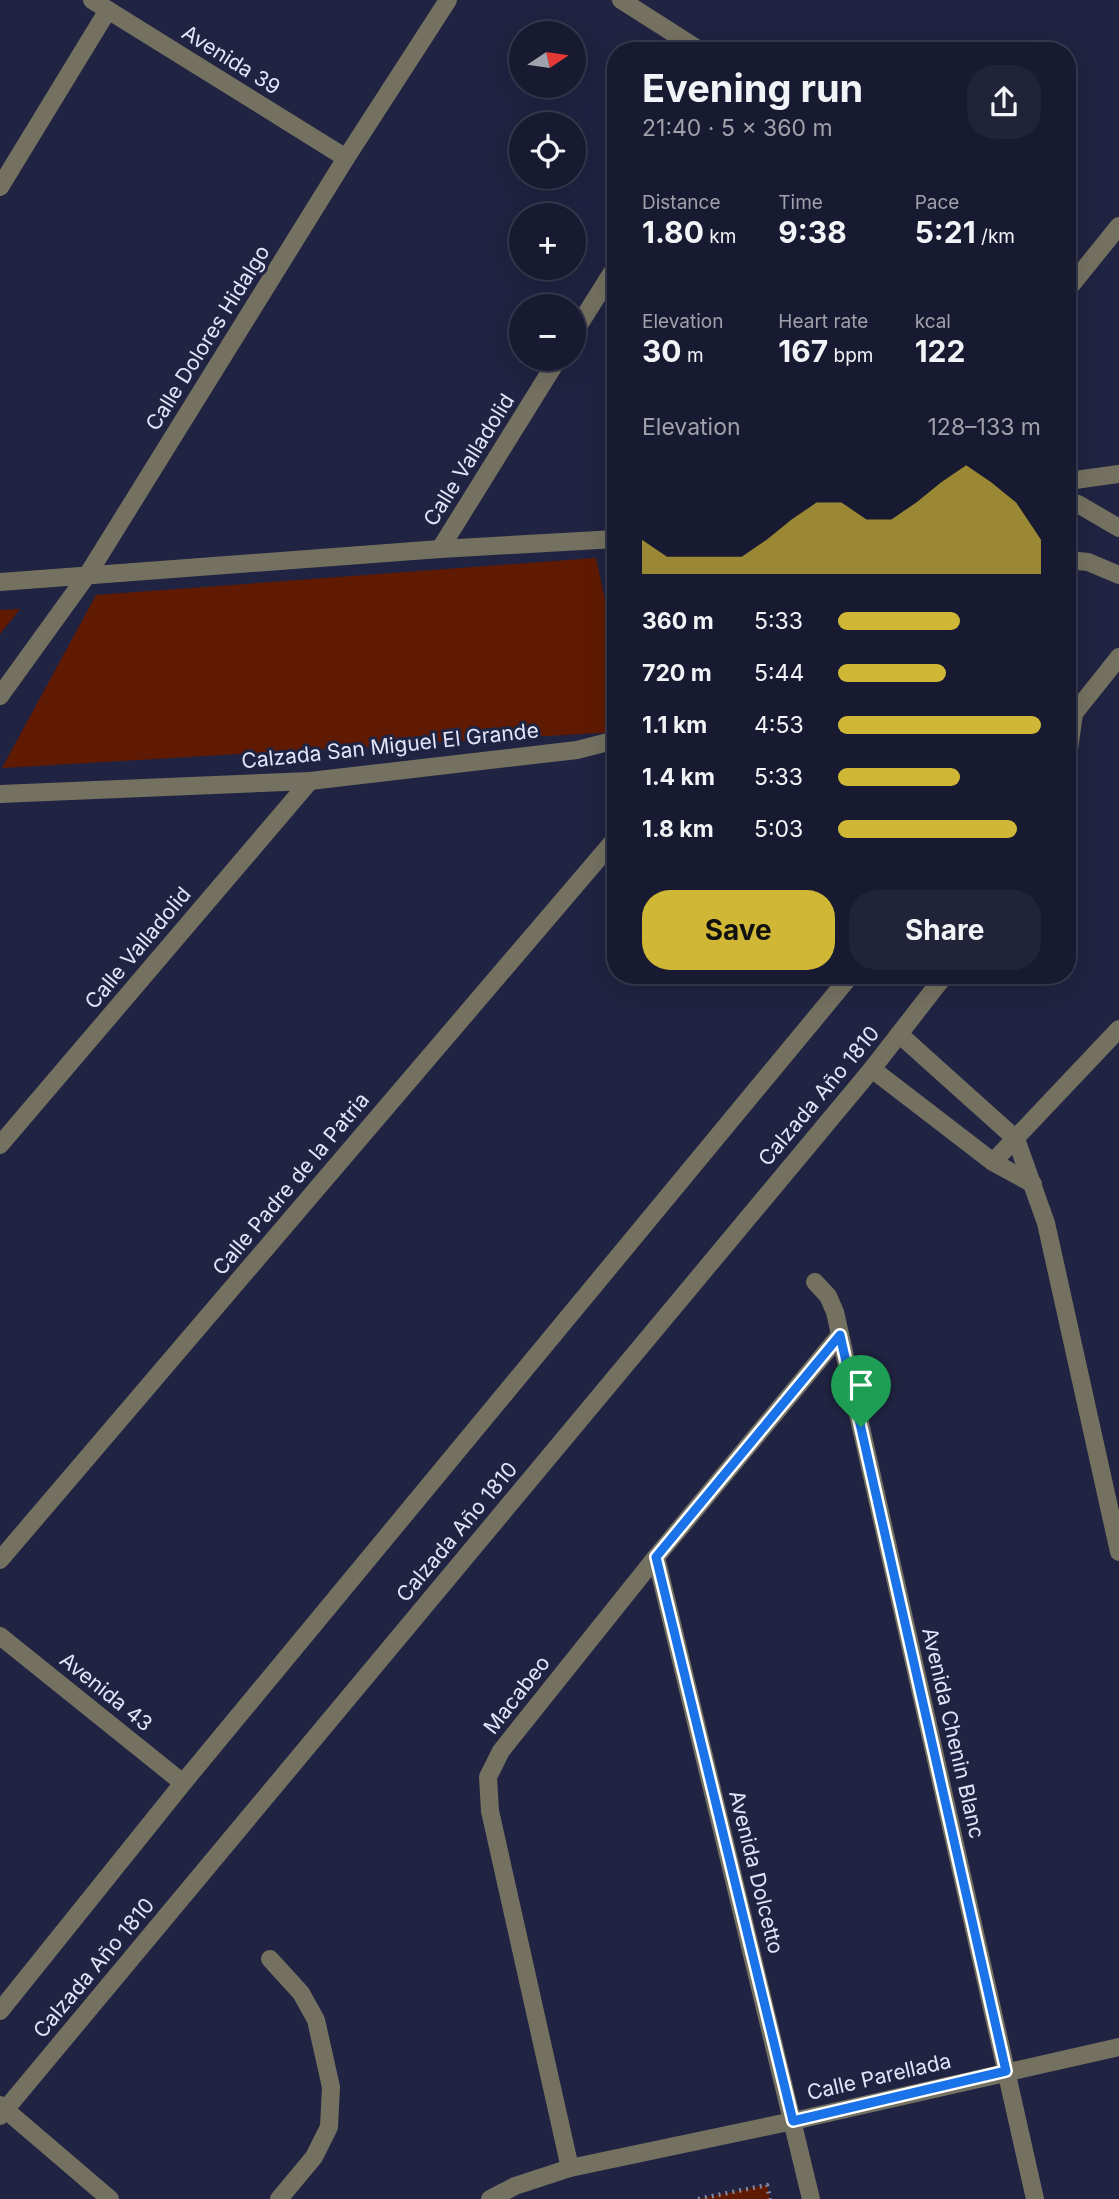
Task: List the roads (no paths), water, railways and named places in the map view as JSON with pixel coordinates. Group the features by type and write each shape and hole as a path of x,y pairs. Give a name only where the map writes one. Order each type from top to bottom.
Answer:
{"street":[{"name":"Avenida 39","path":"92,0 346,158"},
{"name":"Calle Dolores Hidalgo","path":"0,695 88,575 346,158 448,0"},
{"path":"621,0 687,42"},
{"path":"0,187 108,10"},
{"path":"1076,275 1119,226"},
{"path":"586,314 607,280"},
{"name":"Calle Valladolid","path":"440,549 551,371"},
{"path":"1076,480 1119,474"},
{"path":"1076,502 1119,528"},
{"path":"0,582 440,549 607,540"},
{"path":"1076,561 1088,562 1119,575"},
{"path":"1076,711 1119,657"},
{"name":"Calzada San Miguel El Grande","path":"0,794 310,780 576,750 607,742"},
{"path":"576,750 607,752"},
{"name":"Calle Valladolid","path":"0,1145 310,780"},
{"name":"Calle Padre de la Patria","path":"0,1560 607,849"},
{"path":"0,2011 183,1783 845,984"},
{"name":"Calzada Año 1810","path":"2,2110 872,1069 938,984"},
{"path":"993,1162 1119,1029"},
{"path":"899,1034 1016,1139 1046,1223 1119,1552"},
{"path":"872,1069 993,1162 1033,1184"},
{"name":"Avenida Chenin Blanc","path":"815,1282 828,1296 835,1312 1035,2199"},
{"name":"Macabeo","path":"570,2168 490,1811 488,1777 500,1751 840,1335"},
{"name":"Avenida Dolcetto","path":"656,1557 811,2199"},
{"name":"Avenida 43","path":"0,1636 183,1783"},
{"path":"270,1959 301,1993 316,2020 331,2087 330,2127 314,2157 279,2199"},
{"name":"Calle Parellada","path":"489,2199 515,2186 570,2168 793,2121 1119,2046"},
{"path":"2,2110 110,2199"}]}
